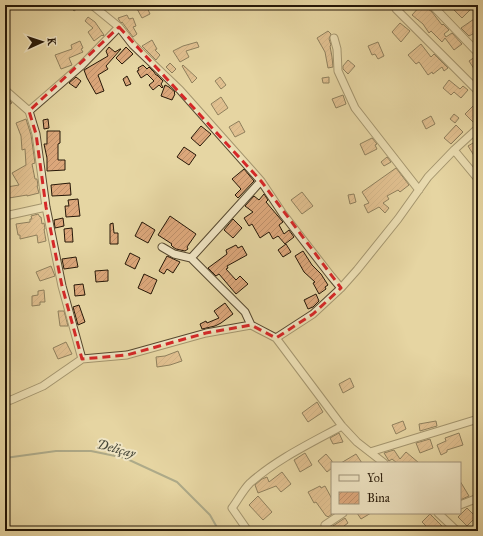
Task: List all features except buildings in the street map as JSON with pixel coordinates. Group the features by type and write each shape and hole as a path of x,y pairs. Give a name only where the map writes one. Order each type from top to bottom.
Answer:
{"street":[{"path":"92,5 101,14 119,27 133,45 180,90 261,181 283,214 342,288"},
{"path":"432,5 478,53"},
{"path":"396,9 478,91"},
{"path":"29,111 82,65 119,27"},
{"path":"334,38 337,49 338,71 354,108 418,190"},
{"path":"5,90 29,111 36,134 46,207 62,286 82,360"},
{"path":"276,338 313,314 342,288 398,219 428,177 478,128"},
{"path":"454,150 478,179"},
{"path":"191,258 261,181"},
{"path":"5,216 46,207"},
{"path":"162,247 174,254 191,258 244,312 251,325 276,338 342,426 357,442 383,462"},
{"path":"5,401 11,400 43,386 82,360 127,355 206,333 251,325"},
{"path":"370,452 478,418"},
{"path":"248,531 232,508 249,485 262,473 286,457 342,426"},
{"path":"461,505 478,498"},
{"path":"325,525 342,514"},
{"path":"439,514 457,531"}],"highlighted area":[{"path":"119,27 261,181 341,288 313,314 276,338 251,325 206,333 127,355 82,359 62,286 46,207 36,134 29,111"}],"waterway":[{"name":"Deliçay","path":"5,458 56,451 91,451 125,458 177,482 210,515 219,531"}]}
